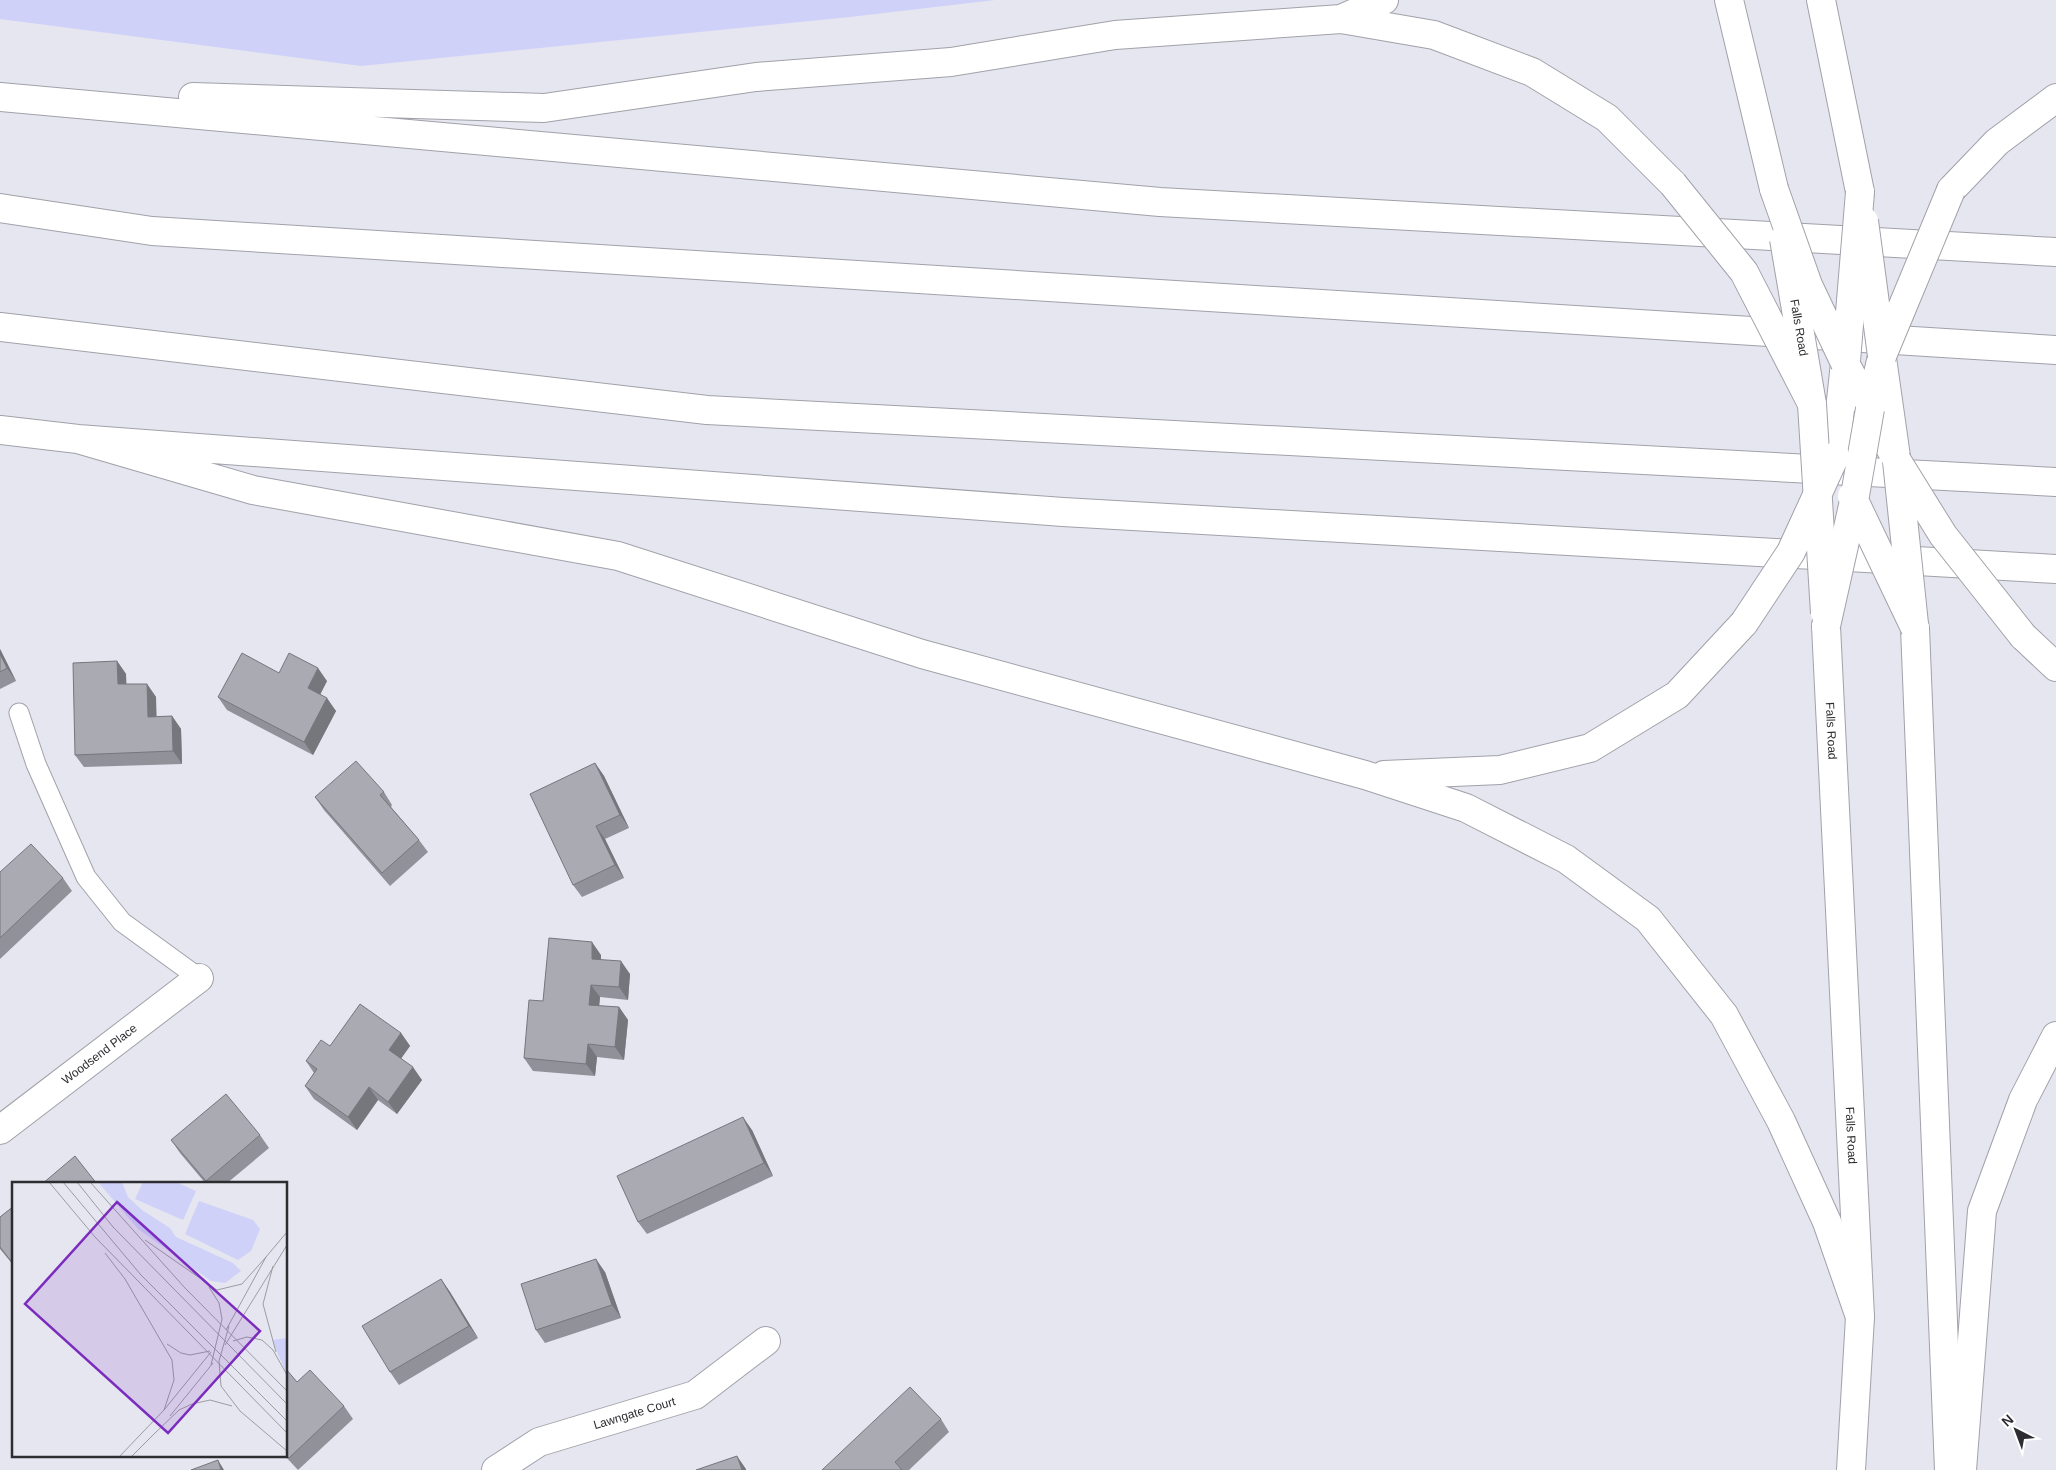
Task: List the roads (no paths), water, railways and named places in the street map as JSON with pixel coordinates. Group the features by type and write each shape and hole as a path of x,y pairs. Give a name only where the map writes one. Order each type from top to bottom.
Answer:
{"main road":[{"path":"1341,19 1384,0"},
{"name":"Falls Road","path":"1729,0 1774,189 1812,404 1826,626 1860,1317 1851,1470"},
{"path":"1821,0 1860,192 1897,461 1915,628 1949,1470"},
{"path":"0,92 544,108 756,77 952,62 1115,35 1341,19 1434,35 1532,72 1607,118 1672,184 1744,272 1812,404 1854,501 1915,628"},
{"path":"0,97 1160,202 2056,252"},
{"path":"1826,626 1854,501 1870,408 1882,356 1951,190 1997,142 2056,98"},
{"path":"1774,189 1808,285 1845,363 1897,461 1943,535 2023,636 2056,667"},
{"path":"1365,775 1500,770 1590,748 1678,695 1744,623 1791,552 1835,456 1860,192"},
{"path":"0,208 152,231 2056,350"},
{"path":"0,327 707,410 2056,482"},
{"path":"0,430 78,439 1063,512 2056,569"},
{"path":"78,439 252,490 618,556 922,654 1365,775 1466,808 1566,859 1648,919 1724,1015 1781,1121 1827,1222 1860,1317"},
{"name":"Woodsend Place","path":"0,1130 199,978"},
{"path":"1962,1470 1982,1211 2023,1100 2056,1036"},
{"name":"Lawngate Court","path":"496,1470 539,1442 695,1395 766,1341"}],"lane":[{"path":"19,713 36,764 86,877 122,922 199,978"}]}
